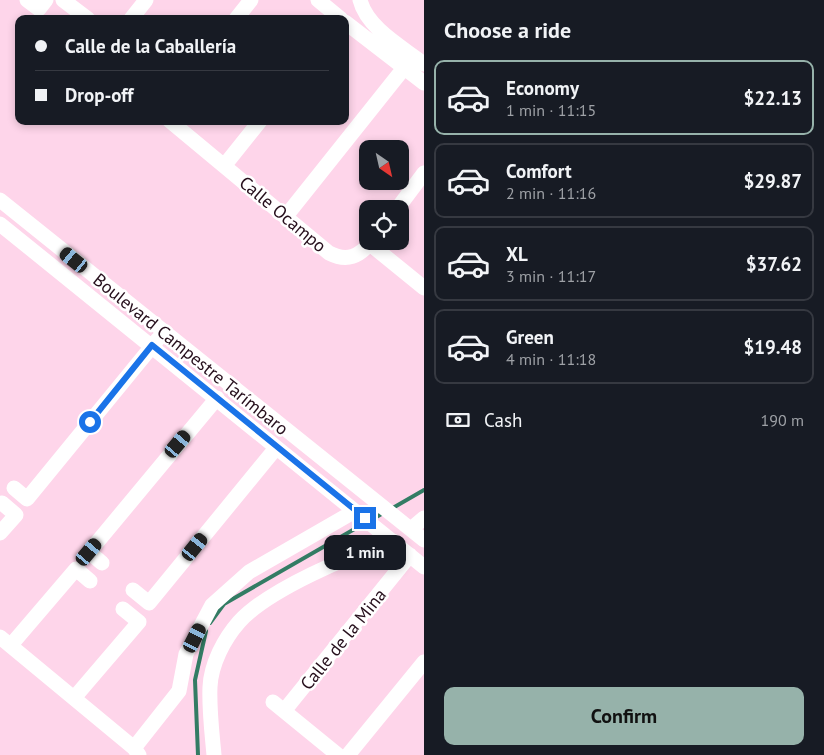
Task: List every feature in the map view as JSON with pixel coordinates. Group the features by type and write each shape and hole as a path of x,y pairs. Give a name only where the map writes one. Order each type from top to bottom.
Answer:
{"street":[{"path":"27,0 39,9 46,0"},
{"path":"63,0 83,15"},
{"path":"134,15 146,0"},
{"path":"239,15 252,0"},
{"path":"318,0 336,15"},
{"path":"360,0 363,13 378,29 424,64"},
{"path":"349,25 424,84"},
{"path":"286,216 404,68"},
{"name":"Calle Ocampo","path":"175,125 329,253 338,258 348,259 363,250"},
{"path":"224,166 257,125"},
{"path":"404,200 424,173"},
{"name":"Boulevard Campestre Tarímbaro","path":"0,200 424,540"},
{"name":"Boulevard Campestre Tarímbaro","path":"0,224 152,345 424,567"},
{"name":"Calle Ocampo","path":"379,250 424,288"},
{"path":"14,488 27,499 164,332"},
{"path":"102,563 89,552 217,398"},
{"path":"133,590 149,603 276,448"},
{"path":"0,533 16,515 2,503"},
{"path":"90,580 76,569 5,641 136,751 179,691 186,654 212,605 249,572 360,514"},
{"path":"406,525 424,518"},
{"path":"214,755 210,686 216,662 226,638 240,621 286,590 388,537"},
{"name":"Calle de la Mina","path":"338,755 279,707 410,555"},
{"path":"74,698 139,622 123,609"},
{"path":"348,755 424,662"}],"waterway":[{"path":"391,509 424,490"},
{"path":"371,520 385,512"},
{"path":"210,623 224,604 365,523"},
{"path":"198,755 195,680 206,631"}],"route":[{"path":"90,422 152,345 276,448 365,518"}]}
